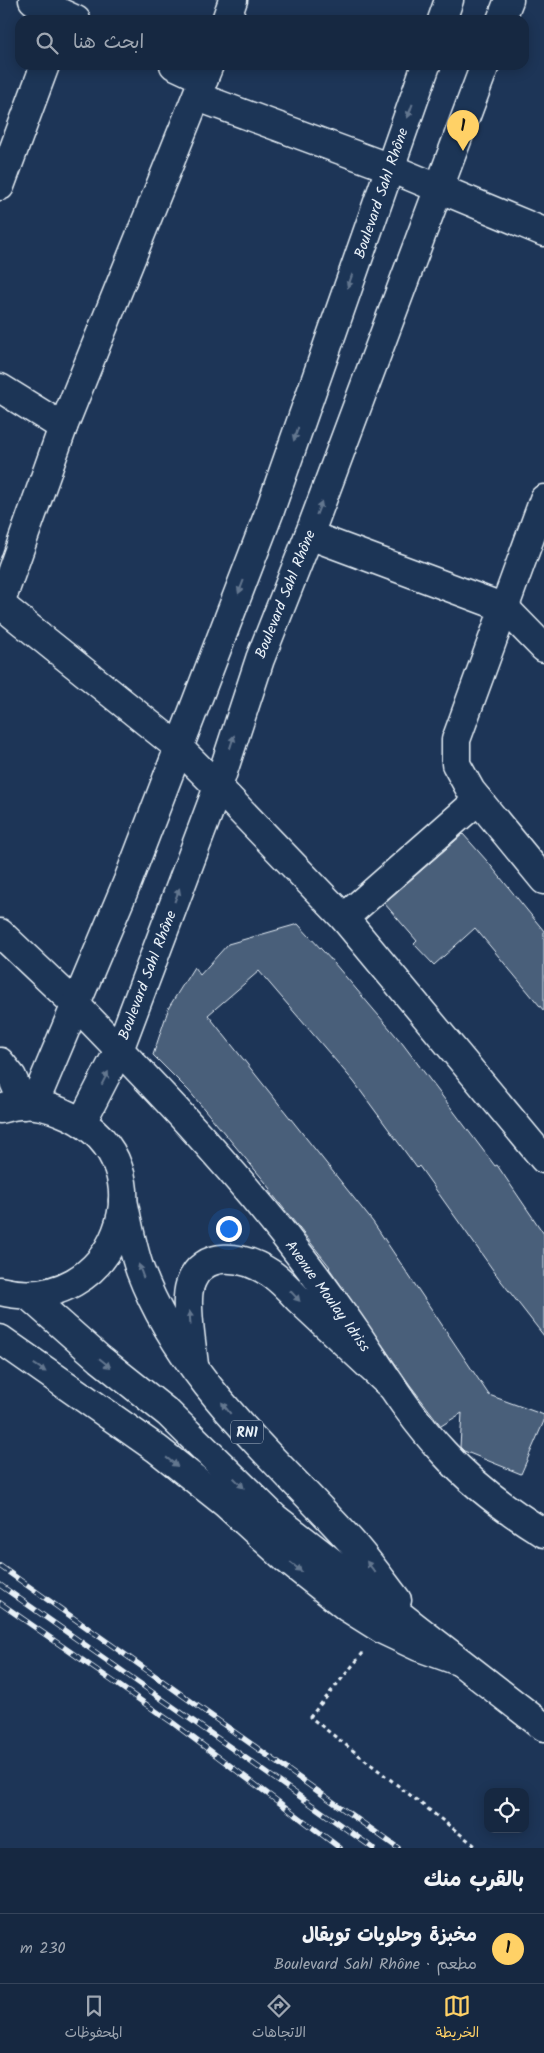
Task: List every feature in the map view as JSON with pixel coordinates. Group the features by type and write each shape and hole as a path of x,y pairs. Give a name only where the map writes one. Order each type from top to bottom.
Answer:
{"main road":[{"path":"33,0 62,15"},
{"path":"228,15 233,0"},
{"path":"444,15 449,0"},
{"path":"503,15 509,0"},
{"path":"0,186 43,70"},
{"path":"184,70 390,168 544,232"},
{"name":"Boulevard Sahl Rhône","path":"19,1106 74,1004 127,883 269,513 424,70"},
{"name":"Boulevard Sahl Rhône","path":"82,1122 119,1050 218,787 260,659 309,535 483,70"},
{"path":"204,80 63,426 0,604 179,748 218,787 344,918 544,1160"},
{"path":"0,388 63,426"},
{"path":"544,498 456,740 456,764 471,791 544,880"},
{"path":"309,535 505,608 544,648"},
{"path":"344,918 478,800"},
{"name":"Avenue Moulay Idriss","path":"0,933 74,1004 169,1101 228,1166 269,1216 354,1330 390,1385 443,1453 480,1489 544,1533"},
{"path":"0,1062 12,1077 19,1106"},
{"name":"RN1","path":"19,1106 52,1107 82,1122 94,1131 110,1151 120,1175 130,1236 140,1270 154,1303 172,1336 238,1422 347,1536 423,1632"},
{"name":"RN1","path":"0,1291 29,1296 59,1291 85,1277 105,1256 118,1230 123,1200"},
{"path":"194,1367 188,1296 190,1284 202,1267 218,1258 226,1258 251,1264 269,1272 390,1385"},
{"name":"RN1","path":"29,1296 100,1359 168,1413 275,1518 544,1727"},
{"path":"0,1340 98,1406 157,1450 225,1503 284,1558 348,1608 383,1630 419,1647 458,1661"}],"path":[{"path":"383,1630 310,1717 478,1848"}],"building":[{"path":"463,834 544,931 544,1011 475,928 434,965 414,944 417,941 384,903"},
{"path":"298,924 402,1043 495,1166 497,1165 544,1234 544,1336 498,1277 419,1166 417,1168 354,1082 259,971 208,1015 373,1222 489,1395 544,1415 544,1421 521,1474 464,1451 460,1447 462,1413 441,1426 410,1385 330,1267 269,1190 271,1189 189,1091 153,1055 169,1007 194,967 200,975 228,944"}],"railway":[{"path":"0,1566 398,1848"},
{"path":"0,1585 373,1848"},
{"path":"0,1603 173,1723 340,1848"}],"place":[{"name":"مخبزة وحلويات توبقال","path":"463,151"}]}
